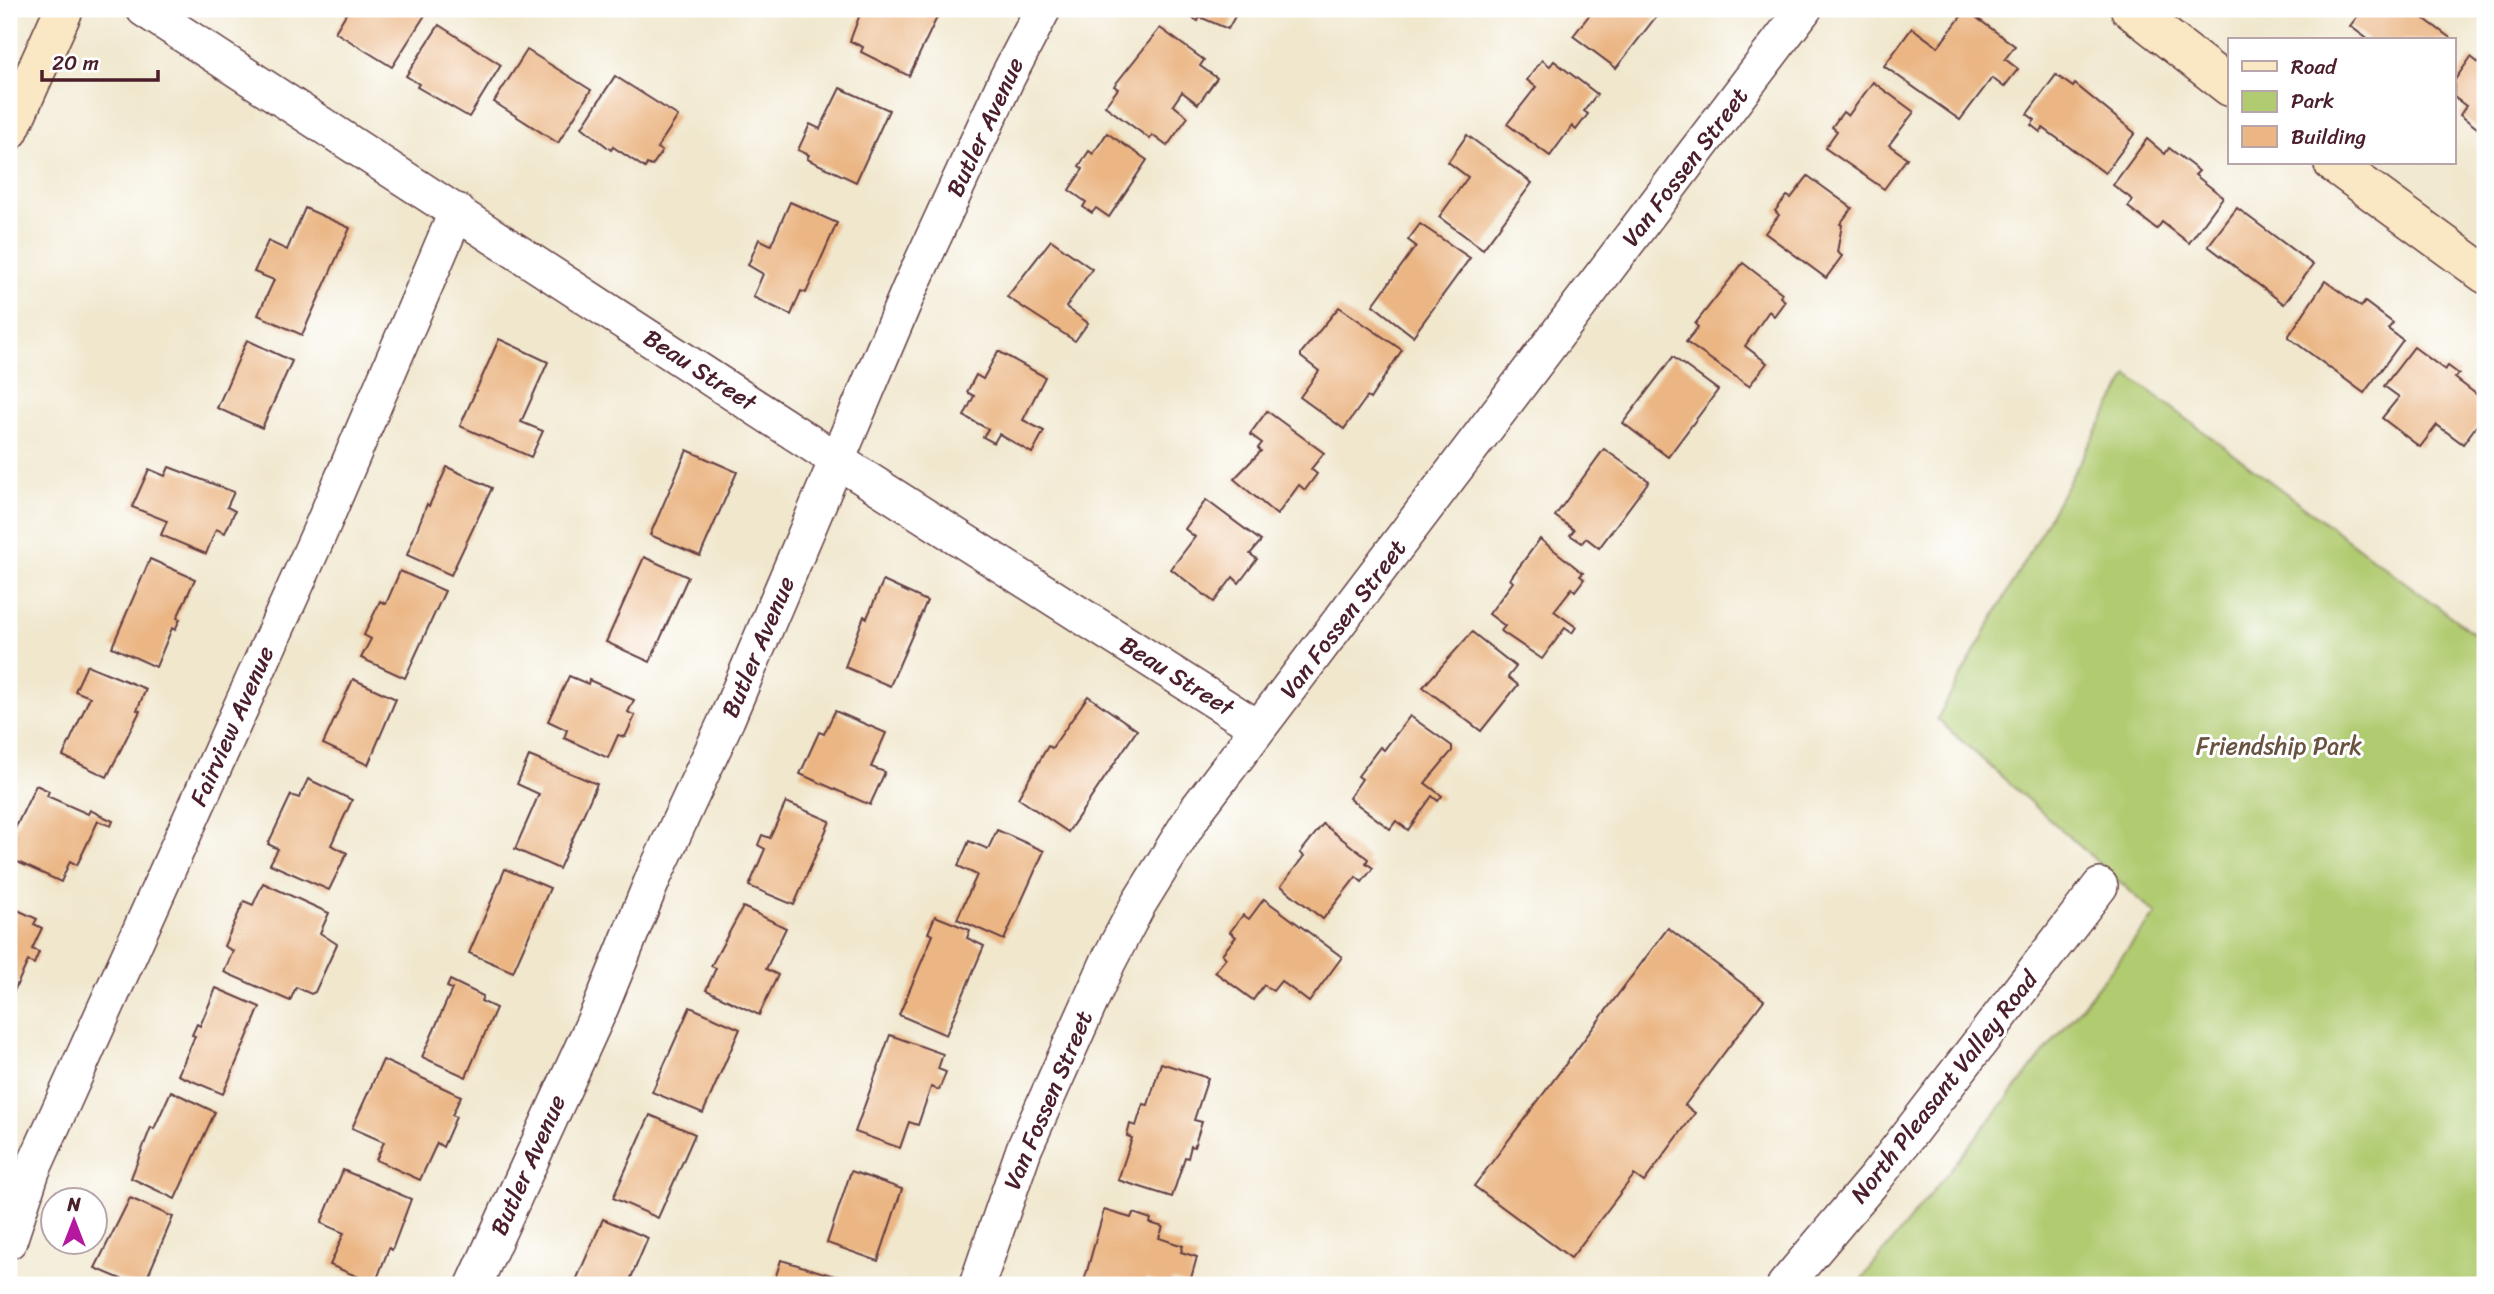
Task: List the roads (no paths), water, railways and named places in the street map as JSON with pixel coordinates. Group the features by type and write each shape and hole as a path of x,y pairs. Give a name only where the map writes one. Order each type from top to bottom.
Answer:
{"street":[{"path":"9,131 64,9"},
{"name":"Beau Street","path":"144,9 838,461 1258,728"},
{"name":"Butler Avenue","path":"474,1285 600,1009 654,876 727,719 910,288 1006,80 1043,9"},
{"name":"Van Fossen Street","path":"977,1285 1024,1149 1108,962 1139,903 1198,808 1804,9"},
{"path":"2130,9 2228,85"},
{"path":"2334,164 2485,274"},
{"name":"Fairview Avenue","path":"9,1241 32,1171 318,536 457,211"},
{"name":"North Pleasant Valley Road","path":"1785,1285 1877,1176 2100,886"}],"park label":[{"name":"Friendship Park","path":"2279,746"}]}
